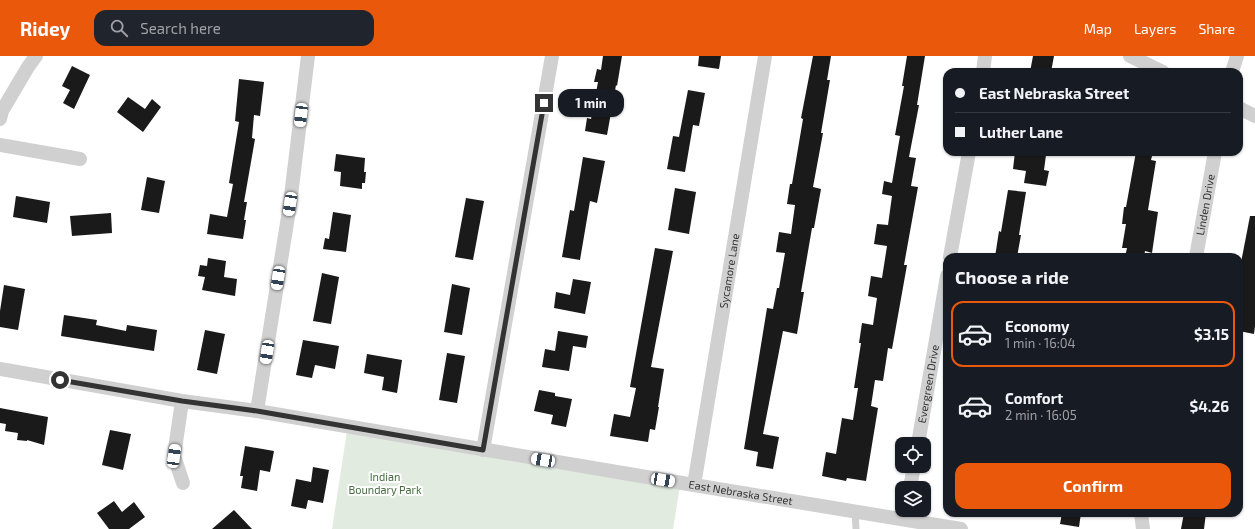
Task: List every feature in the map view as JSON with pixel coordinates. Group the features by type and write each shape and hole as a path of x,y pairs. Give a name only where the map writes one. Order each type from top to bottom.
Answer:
{"street":[{"path":"0,119 2,111 36,56"},
{"path":"257,411 290,204 308,56"},
{"path":"483,450 552,56"},
{"name":"Sycamore Lane","path":"694,485 765,56"},
{"path":"984,68 985,56"},
{"path":"1130,56 1156,68"},
{"path":"1233,68 1237,56"},
{"path":"1243,110 1255,116"},
{"path":"0,145 80,159"},
{"path":"951,253 968,156"},
{"name":"Linden Drive","path":"1197,253 1214,156"},
{"name":"Evergreen Drive","path":"919,437 943,299"},
{"name":"East Nebraska Street","path":"0,369 182,401 257,411 855,511 895,513"},
{"path":"182,401 174,456 183,484"},
{"name":"East Nebraska Street","path":"916,517 961,529"},
{"path":"1142,517 1143,529"}],"lane":[{"path":"855,511 856,529"}],"green space":[{"name":"Indian Boundary Park","path":"347,431 680,486 673,529 332,529"}],"building":[{"path":"603,56 622,56 607,135 585,131 587,118 591,119 598,82 594,82 597,69 601,70"},
{"path":"699,56 721,56 719,69 698,66"},
{"path":"813,56 831,56 827,80 830,80 821,133 823,133 813,187 821,189 814,228 812,228 801,292 804,292 797,334 783,331 763,434 779,437 773,469 756,466 758,452 744,449 767,308 773,309 777,288 779,288 785,253 776,252 779,232 791,234 795,205 787,204 790,184 792,184 803,119 801,118"},
{"path":"907,56 925,56 917,105 919,105 909,157 916,158 911,186 918,187 904,265 907,265 892,349 888,348 883,381 875,380 871,406 878,408 866,481 847,478 846,481 822,476 826,452 836,454 842,418 853,420 858,388 854,388 861,343 859,343 862,323 873,325 877,298 868,296 871,276 882,278 887,246 874,244 877,224 888,225 892,196 882,194 884,181 892,183 900,136 895,135 904,86 902,86"},
{"path":"1033,56 1054,56 1052,68 1031,68"},
{"path":"72,66 90,75 74,109 63,103 70,90 62,86"},
{"path":"239,79 264,82 260,116 254,115 252,138 255,139 244,202 247,202 243,239 207,234 210,214 227,217 233,184 229,183 239,122 235,121"},
{"path":"688,90 705,93 699,126 693,125 685,172 667,169 673,136 679,137"},
{"path":"128,97 145,109 152,99 161,107 143,132 117,112"},
{"path":"336,154 365,158 365,183 362,183 362,189 340,186 341,172 334,171"},
{"path":"1015,156 1046,156 1044,170 1049,171 1046,186 1024,183 1026,171 1013,169"},
{"path":"1135,156 1152,156 1151,160 1156,161 1148,210 1158,212 1152,253 1145,251 1145,253 1126,253 1127,248 1122,248 1126,224 1122,224 1124,207 1126,207"},
{"path":"583,157 605,161 597,203 590,201 580,260 562,257 570,210 574,211"},
{"path":"147,177 165,181 159,213 141,210"},
{"path":"675,188 696,192 689,234 668,230"},
{"path":"1008,190 1026,192 1018,253 996,253 999,231 1001,232"},
{"path":"16,196 50,202 47,223 13,217"},
{"path":"466,198 484,201 473,260 455,257"},
{"path":"333,212 351,215 346,252 323,249 325,238 329,239"},
{"path":"111,213 112,233 72,236 70,216"},
{"path":"1250,216 1255,216 1254,334 1243,332 1243,253"},
{"path":"655,248 673,251 651,367 664,369 655,430 650,429 648,442 610,436 614,414 630,417 636,388 630,387"},
{"path":"208,258 226,261 224,277 237,279 235,296 202,290 205,277 198,276 200,265 207,266"},
{"path":"322,273 339,277 331,324 313,321"},
{"path":"573,279 591,282 585,314 554,308 556,292 570,295"},
{"path":"452,284 470,288 462,335 444,332"},
{"path":"4,285 25,289 18,330 0,327 0,311"},
{"path":"64,315 97,320 96,325 126,331 127,325 157,330 154,351 61,336"},
{"path":"205,330 225,334 217,374 197,370"},
{"path":"558,331 588,336 586,348 573,346 569,371 542,367 545,349 555,351"},
{"path":"303,340 339,346 335,369 315,365 312,378 296,375"},
{"path":"447,353 465,356 457,403 439,400"},
{"path":"367,354 402,360 397,393 382,390 384,377 364,373"},
{"path":"539,390 555,393 555,396 572,399 566,427 551,424 553,415 534,411"},
{"path":"0,408 48,417 44,445 27,440 17,440 18,433 5,431 6,424 0,423"},
{"path":"110,430 131,434 123,470 102,465"},
{"path":"245,446 274,451 270,472 260,470 257,491 241,488 243,476 240,476"},
{"path":"313,467 329,470 323,503 308,500 306,509 291,506 296,479 311,482"},
{"path":"114,501 122,512 134,502 145,517 129,529 109,529 97,513"},
{"path":"234,510 252,529 212,529"},
{"path":"1061,517 1080,517 1079,527 1060,524"},
{"path":"1183,517 1206,517 1204,529 1181,529"}],"route":[{"path":"60,380 182,401 257,411 483,450 544,103"}]}
